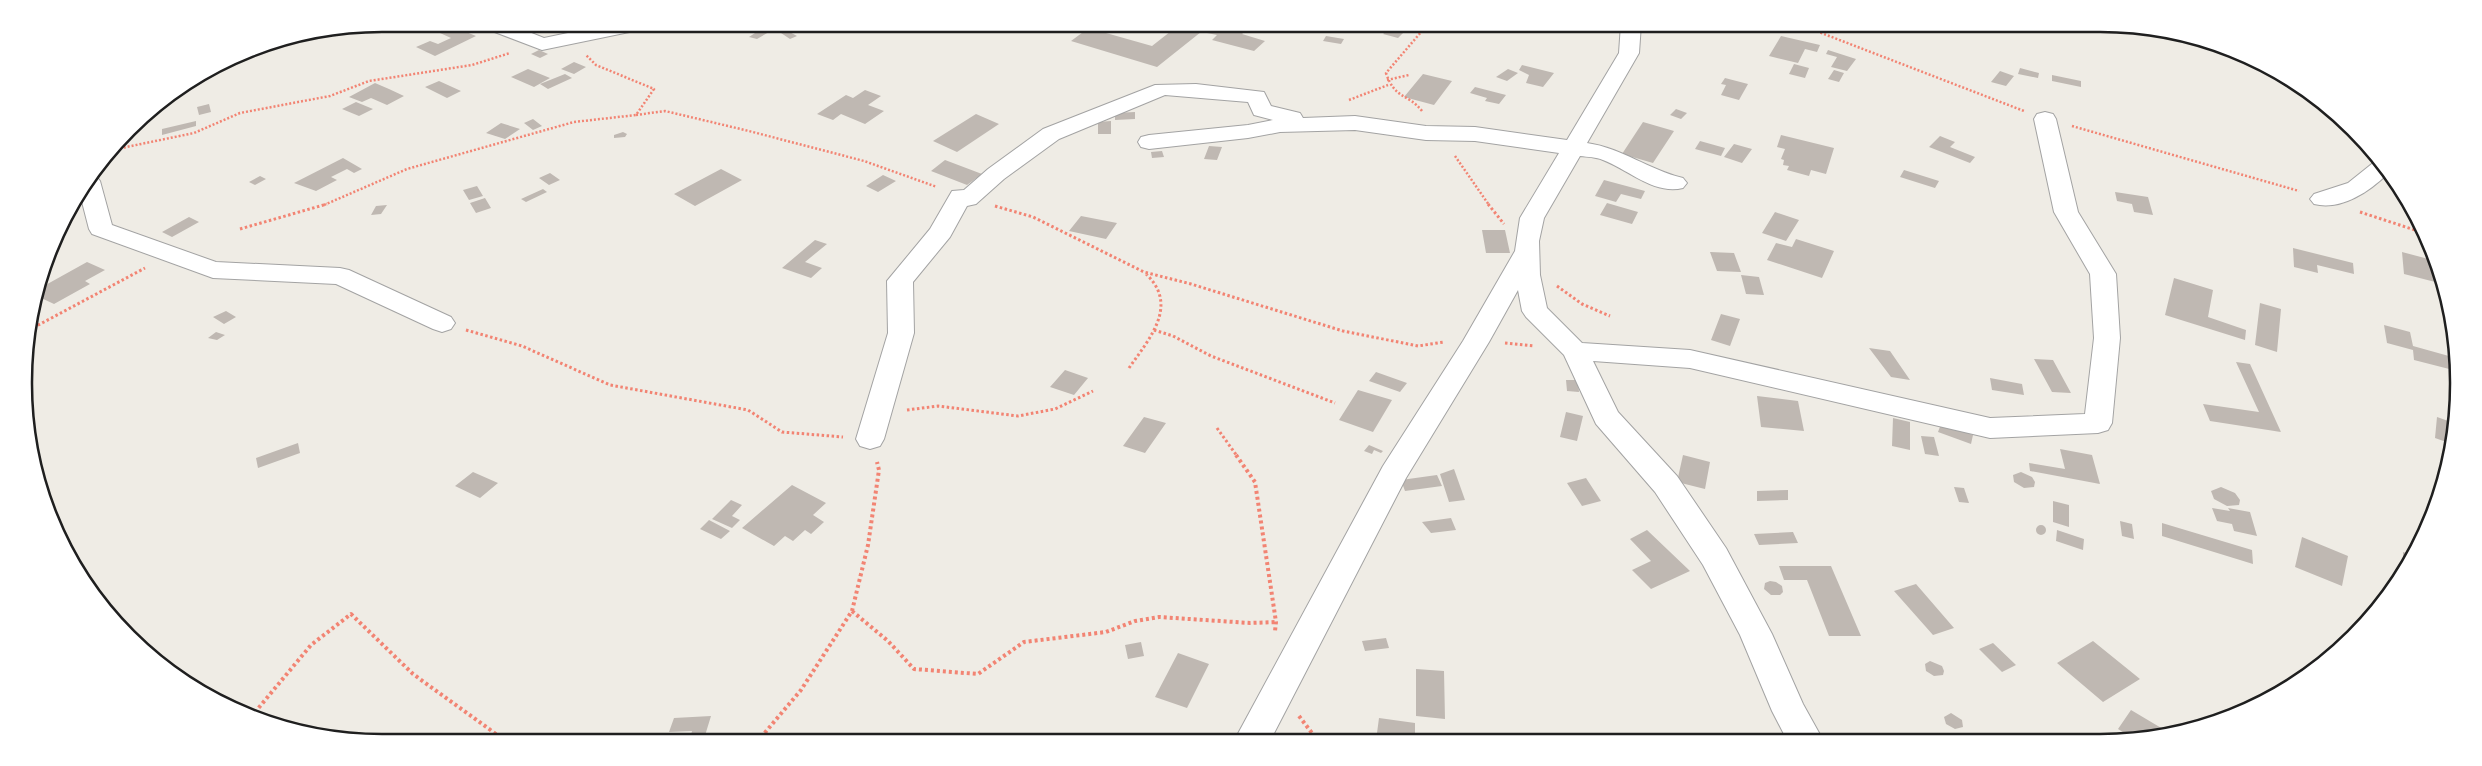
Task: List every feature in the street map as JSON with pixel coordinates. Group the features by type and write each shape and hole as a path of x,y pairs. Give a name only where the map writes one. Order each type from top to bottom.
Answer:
{"street":[{"path":"512,32 542,44 600,32"},
{"path":"1630,32 1629,53 1532,218 1527,255 1527,275 1535,311 1575,351 1606,417 1666,484 1715,556 1756,634 1789,711 1802,734"},
{"path":"873,429 901,333 900,281 942,232 964,198 996,174 1051,134 1162,89 1196,90 1256,98 1262,110 1292,118 1280,125"},
{"path":"1575,351 1690,360 1990,428 2098,423 2107,338 2103,274 2066,212 2045,119"},
{"path":"1149,142 1178,135 1250,132 1280,125 1355,123 1426,133 1475,134 1602,152 1617,156 1660,182 1674,183"},
{"path":"2322,199 2344,195 2367,183 2378,171"},
{"path":"91,190 101,229 169,255 213,270 340,276 442,323"},
{"path":"1256,734 1393,474 1476,342 1527,255"}],"path":[{"path":"1819,32 2045,119 2277,184 2414,230"},
{"path":"123,148 194,133 240,113 330,96 369,81 387,80 472,64 542,44"},
{"path":"585,54 596,65 654,89 636,115"},
{"path":"1387,80 1409,75"},
{"path":"240,229 319,208 407,169 462,153 574,122 665,111 864,161 964,198 1032,217 1144,272 1228,295 1343,331 1418,346 1447,342 1476,342 1521,344 1575,351"},
{"path":"37,326 169,255"},
{"path":"1527,255 1557,286 1582,304 1610,316"},
{"path":"1129,368 1158,324 1161,292 1153,279 1144,272"},
{"path":"442,323 522,346 610,385 674,395 748,410 782,432 873,429 899,411 938,406 1018,416 1055,409 1093,391"},
{"path":"1154,330 1173,336 1211,356 1335,404"},
{"path":"852,610 888,641 914,668 978,674 1024,642 1106,632 1135,621 1159,617 1250,623 1276,622 1255,482 1217,428"},
{"path":"763,734 801,690 852,610 868,545 879,470 873,429"},
{"path":"256,710 311,645 351,614 414,674 496,734"}],"building":[{"path":"466,32 476,36 435,56 416,47 430,41 438,44 451,38 440,33"},
{"path":"756,32 769,32 757,39 749,37"},
{"path":"780,32 790,32 797,36 790,39"},
{"path":"1083,32 1107,32 1106,33 1152,46 1170,32 1201,32 1157,67 1071,41"},
{"path":"1244,32 1242,34 1265,41 1254,51 1212,40 1217,35 1207,33"},
{"path":"1385,32 1404,32 1398,38 1383,34"},
{"path":"1326,36 1344,39 1341,44 1323,41"},
{"path":"1781,36 1820,45 1817,52 1805,49 1798,63 1769,56"},
{"path":"539,50 548,54 540,58 531,54"},
{"path":"1828,50 1856,59 1847,71 1831,67 1837,57 1826,54"},
{"path":"574,62 586,67 574,74 561,69"},
{"path":"1794,64 1809,68 1805,78 1789,74"},
{"path":"1522,65 1554,73 1543,87 1526,83 1529,75 1519,70"},
{"path":"2020,68 2039,73 2038,78 2018,74"},
{"path":"528,69 550,78 534,87 511,77"},
{"path":"1508,69 1518,73 1507,81 1496,77"},
{"path":"1834,70 1844,73 1839,82 1828,79"},
{"path":"2000,71 2014,76 2006,86 1991,82"},
{"path":"565,74 572,78 548,89 540,84"},
{"path":"1423,74 1452,81 1434,105 1404,97"},
{"path":"2052,75 2081,81 2081,87 2052,81"},
{"path":"1725,78 1748,84 1739,100 1721,95 1726,85 1721,84"},
{"path":"439,81 461,91 447,98 425,87"},
{"path":"375,83 404,96 387,105 371,98 362,102 349,97"},
{"path":"1475,87 1506,95 1499,104 1485,101 1487,98 1470,93"},
{"path":"865,90 881,96 868,105 884,111 865,124 841,114 833,120 817,114 846,95 853,98"},
{"path":"356,102 373,109 359,116 342,109"},
{"path":"209,104 211,112 199,115 197,107"},
{"path":"1676,109 1687,113 1681,119 1670,115"},
{"path":"1135,112 1135,119 1115,120 1115,113"},
{"path":"976,114 999,124 957,152 933,141"},
{"path":"533,119 542,126 533,130 524,123"},
{"path":"196,121 196,126 162,135 162,129"},
{"path":"1111,121 1111,134 1098,134 1098,122"},
{"path":"1643,122 1674,131 1653,163 1622,154"},
{"path":"501,123 520,129 505,139 486,133"},
{"path":"623,132 627,134 625,137 614,138 614,135"},
{"path":"1781,135 1834,148 1826,174 1811,170 1809,176 1787,170 1789,166 1783,165 1784,160 1781,159 1785,149 1777,147"},
{"path":"1940,136 1955,142 1950,147 1975,157 1970,163 1929,147"},
{"path":"1700,141 1725,148 1721,156 1695,149"},
{"path":"1734,144 1752,149 1742,163 1724,157"},
{"path":"1209,146 1222,147 1217,160 1204,159"},
{"path":"1162,151 1164,157 1152,158 1151,152"},
{"path":"343,158 362,169 354,173 347,169 331,177 337,180 316,191 294,183"},
{"path":"945,160 982,174 967,185 931,171"},
{"path":"721,169 742,180 695,206 674,194"},
{"path":"1904,170 1939,181 1935,188 1900,177"},
{"path":"550,173 560,180 549,185 539,178"},
{"path":"883,175 896,181 878,192 866,186"},
{"path":"260,176 266,179 255,185 249,182"},
{"path":"1604,180 1645,191 1641,199 1621,194 1616,202 1595,196"},
{"path":"477,186 483,196 469,200 463,190"},
{"path":"543,189 547,192 526,202 521,199"},
{"path":"2115,192 2148,197 2153,215 2134,212 2132,204 2117,201"},
{"path":"485,198 491,208 476,213 470,203"},
{"path":"1607,203 1638,212 1632,224 1600,215"},
{"path":"387,205 381,214 371,215 376,206"},
{"path":"1775,212 1799,220 1786,241 1762,233"},
{"path":"1081,216 1117,223 1106,239 1069,231"},
{"path":"189,217 199,222 172,237 162,232"},
{"path":"1482,230 1505,230 1510,253 1486,253"},
{"path":"1796,239 1834,251 1822,278 1767,260 1776,243 1792,247"},
{"path":"815,240 827,244 805,262 822,268 811,278 782,268"},
{"path":"2293,248 2353,263 2354,274 2317,265 2318,273 2294,267"},
{"path":"1710,252 1734,253 1741,272 1717,271"},
{"path":"2402,252 2427,259 2435,282 2404,274"},
{"path":"87,262 105,270 85,281 90,284 54,304 43,299 46,285"},
{"path":"1741,275 1759,277 1764,295 1746,294"},
{"path":"2174,278 2213,290 2208,317 2246,330 2245,340 2165,315"},
{"path":"2260,303 2281,309 2277,352 2255,345"},
{"path":"226,311 236,317 224,324 213,317"},
{"path":"1721,314 1740,319 1730,346 1711,340"},
{"path":"2384,325 2410,332 2413,346 2449,356 2449,369 2414,360 2413,350 2387,343"},
{"path":"216,332 225,335 217,340 208,338"},
{"path":"1869,348 1890,351 1910,380 1891,377"},
{"path":"2034,359 2053,360 2071,393 2052,392"},
{"path":"2236,362 2250,364 2281,432 2210,421 2203,404 2259,412"},
{"path":"1065,370 1088,378 1074,395 1050,387"},
{"path":"1376,372 1407,383 1400,392 1369,381"},
{"path":"1990,378 2022,384 2024,395 1992,390"},
{"path":"1566,380 1578,380 1579,392 1567,391"},
{"path":"1358,390 1392,400 1373,432 1339,420"},
{"path":"1757,396 1798,401 1804,431 1761,427"},
{"path":"1566,412 1583,416 1577,441 1560,437"},
{"path":"1144,417 1166,423 1145,453 1123,446"},
{"path":"2437,417 2448,421 2445,441 2435,438"},
{"path":"1893,418 1910,422 1910,450 1892,446"},
{"path":"1941,424 1973,435 1971,444 1938,432"},
{"path":"1921,436 1934,437 1939,456 1925,454"},
{"path":"298,443 300,453 258,468 256,458"},
{"path":"1369,445 1383,451 1381,453 1374,450 1372,454 1364,451"},
{"path":"2060,449 2092,455 2100,484 2030,471 2029,463 2065,469"},
{"path":"1683,455 1710,462 1705,489 1677,482"},
{"path":"1454,469 1465,500 1449,502 1440,474"},
{"path":"473,472 498,483 480,498 455,486"},
{"path":"2021,472 2032,477 2035,482 2034,487 2024,488 2014,482 2013,475"},
{"path":"1437,475 1442,486 1405,491 1401,480"},
{"path":"1586,478 1601,501 1582,506 1567,483"},
{"path":"792,485 826,503 813,515 824,522 811,534 805,530 793,541 785,536 774,546 742,528"},
{"path":"1954,487 1964,488 1969,503 1959,502"},
{"path":"2221,487 2235,493 2240,500 2239,505 2227,506 2214,499 2211,491"},
{"path":"1788,490 1788,500 1757,501 1757,491"},
{"path":"731,500 742,505 732,516 740,520 732,528 712,519"},
{"path":"2053,501 2069,505 2069,527 2053,522"},
{"path":"2212,508 2230,511 2228,508 2250,512 2257,536 2234,531 2232,524 2217,521"},
{"path":"1451,518 1456,530 1431,533 1422,522"},
{"path":"709,520 730,531 721,539 700,529"},
{"path":"2120,521 2132,524 2134,539 2122,536"},
{"path":"2162,523 2252,550 2253,564 2162,536"},
{"path":"2041,525 2046,530 2041,535 2036,530"},
{"path":"1647,530 1690,571 1651,589 1632,570 1651,561 1630,539"},
{"path":"2057,530 2084,539 2083,550 2056,541"},
{"path":"1793,532 1798,543 1759,545 1754,534"},
{"path":"2302,537 2348,556 2342,586 2295,567"},
{"path":"1779,566 1831,566 1861,636 1829,636 1807,580 1784,580"},
{"path":"1770,581 1782,586 1783,592 1780,595 1771,595 1764,589 1765,583"},
{"path":"1916,584 1954,628 1933,635 1894,591"},
{"path":"1386,638 1389,648 1365,651 1362,641"},
{"path":"2093,641 2140,679 2103,702 2057,663"},
{"path":"1141,642 1144,656 1128,659 1125,645"},
{"path":"1993,643 2016,665 2002,672 1979,649"},
{"path":"1178,653 1209,664 1187,708 1155,697"},
{"path":"1930,661 1942,666 1943,675 1934,676 1926,671 1925,664"},
{"path":"1416,669 1444,671 1445,719 1416,716"},
{"path":"2131,710 2161,728 2124,733 2118,729"},
{"path":"1951,713 1962,720 1963,727 1955,729 1946,724 1944,717"},
{"path":"711,716 705,734 691,734 692,731 669,732 674,718"},
{"path":"1379,718 1415,723 1415,734 1377,733"}]}
